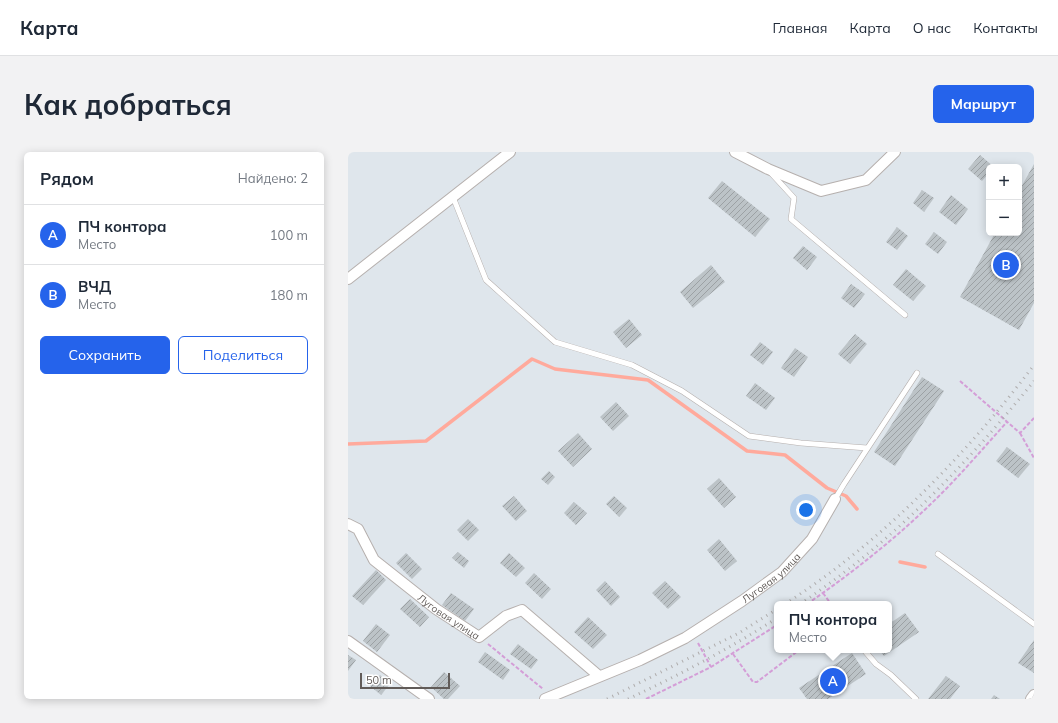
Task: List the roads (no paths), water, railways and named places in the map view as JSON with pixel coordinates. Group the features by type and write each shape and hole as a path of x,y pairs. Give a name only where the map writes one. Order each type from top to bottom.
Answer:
{"street":[{"path":"348,279 510,152"},
{"path":"735,152 768,169 821,191 866,180 895,152"},
{"name":"Луговая улица","path":"549,698 640,660 685,638 742,601 782,572 812,539 835,499"},
{"name":"Луговая улица","path":"348,524 358,529 374,560 436,609 479,637 506,616 522,610 599,676"},
{"path":"348,641 429,699"},
{"path":"1031,699 1034,695"}],"lane":[{"path":"768,169 794,198 791,219 904,315"},
{"path":"453,197 486,280 555,342 632,365 682,391 750,436 801,443 867,448"},
{"path":"835,499 917,373"},
{"path":"938,554 1034,624"},
{"path":"867,653 876,664 891,675 916,699"}],"waterway":[{"path":"348,444 426,441 532,359 555,369 648,380 747,451 785,455 827,488 846,496 857,509"},
{"path":"900,562 925,567"}],"railway":[{"path":"790,601 821,580 855,553 920,495 980,432 1034,365"},
{"path":"804,601 866,555 926,502 981,443 1034,381"},
{"path":"607,699 739,633 774,611"},
{"path":"628,699 704,661 774,620"}],"place":[{"name":"ВЧД","path":"1006,265"},
{"name":"ПЧ контора","path":"833,681"}]}
